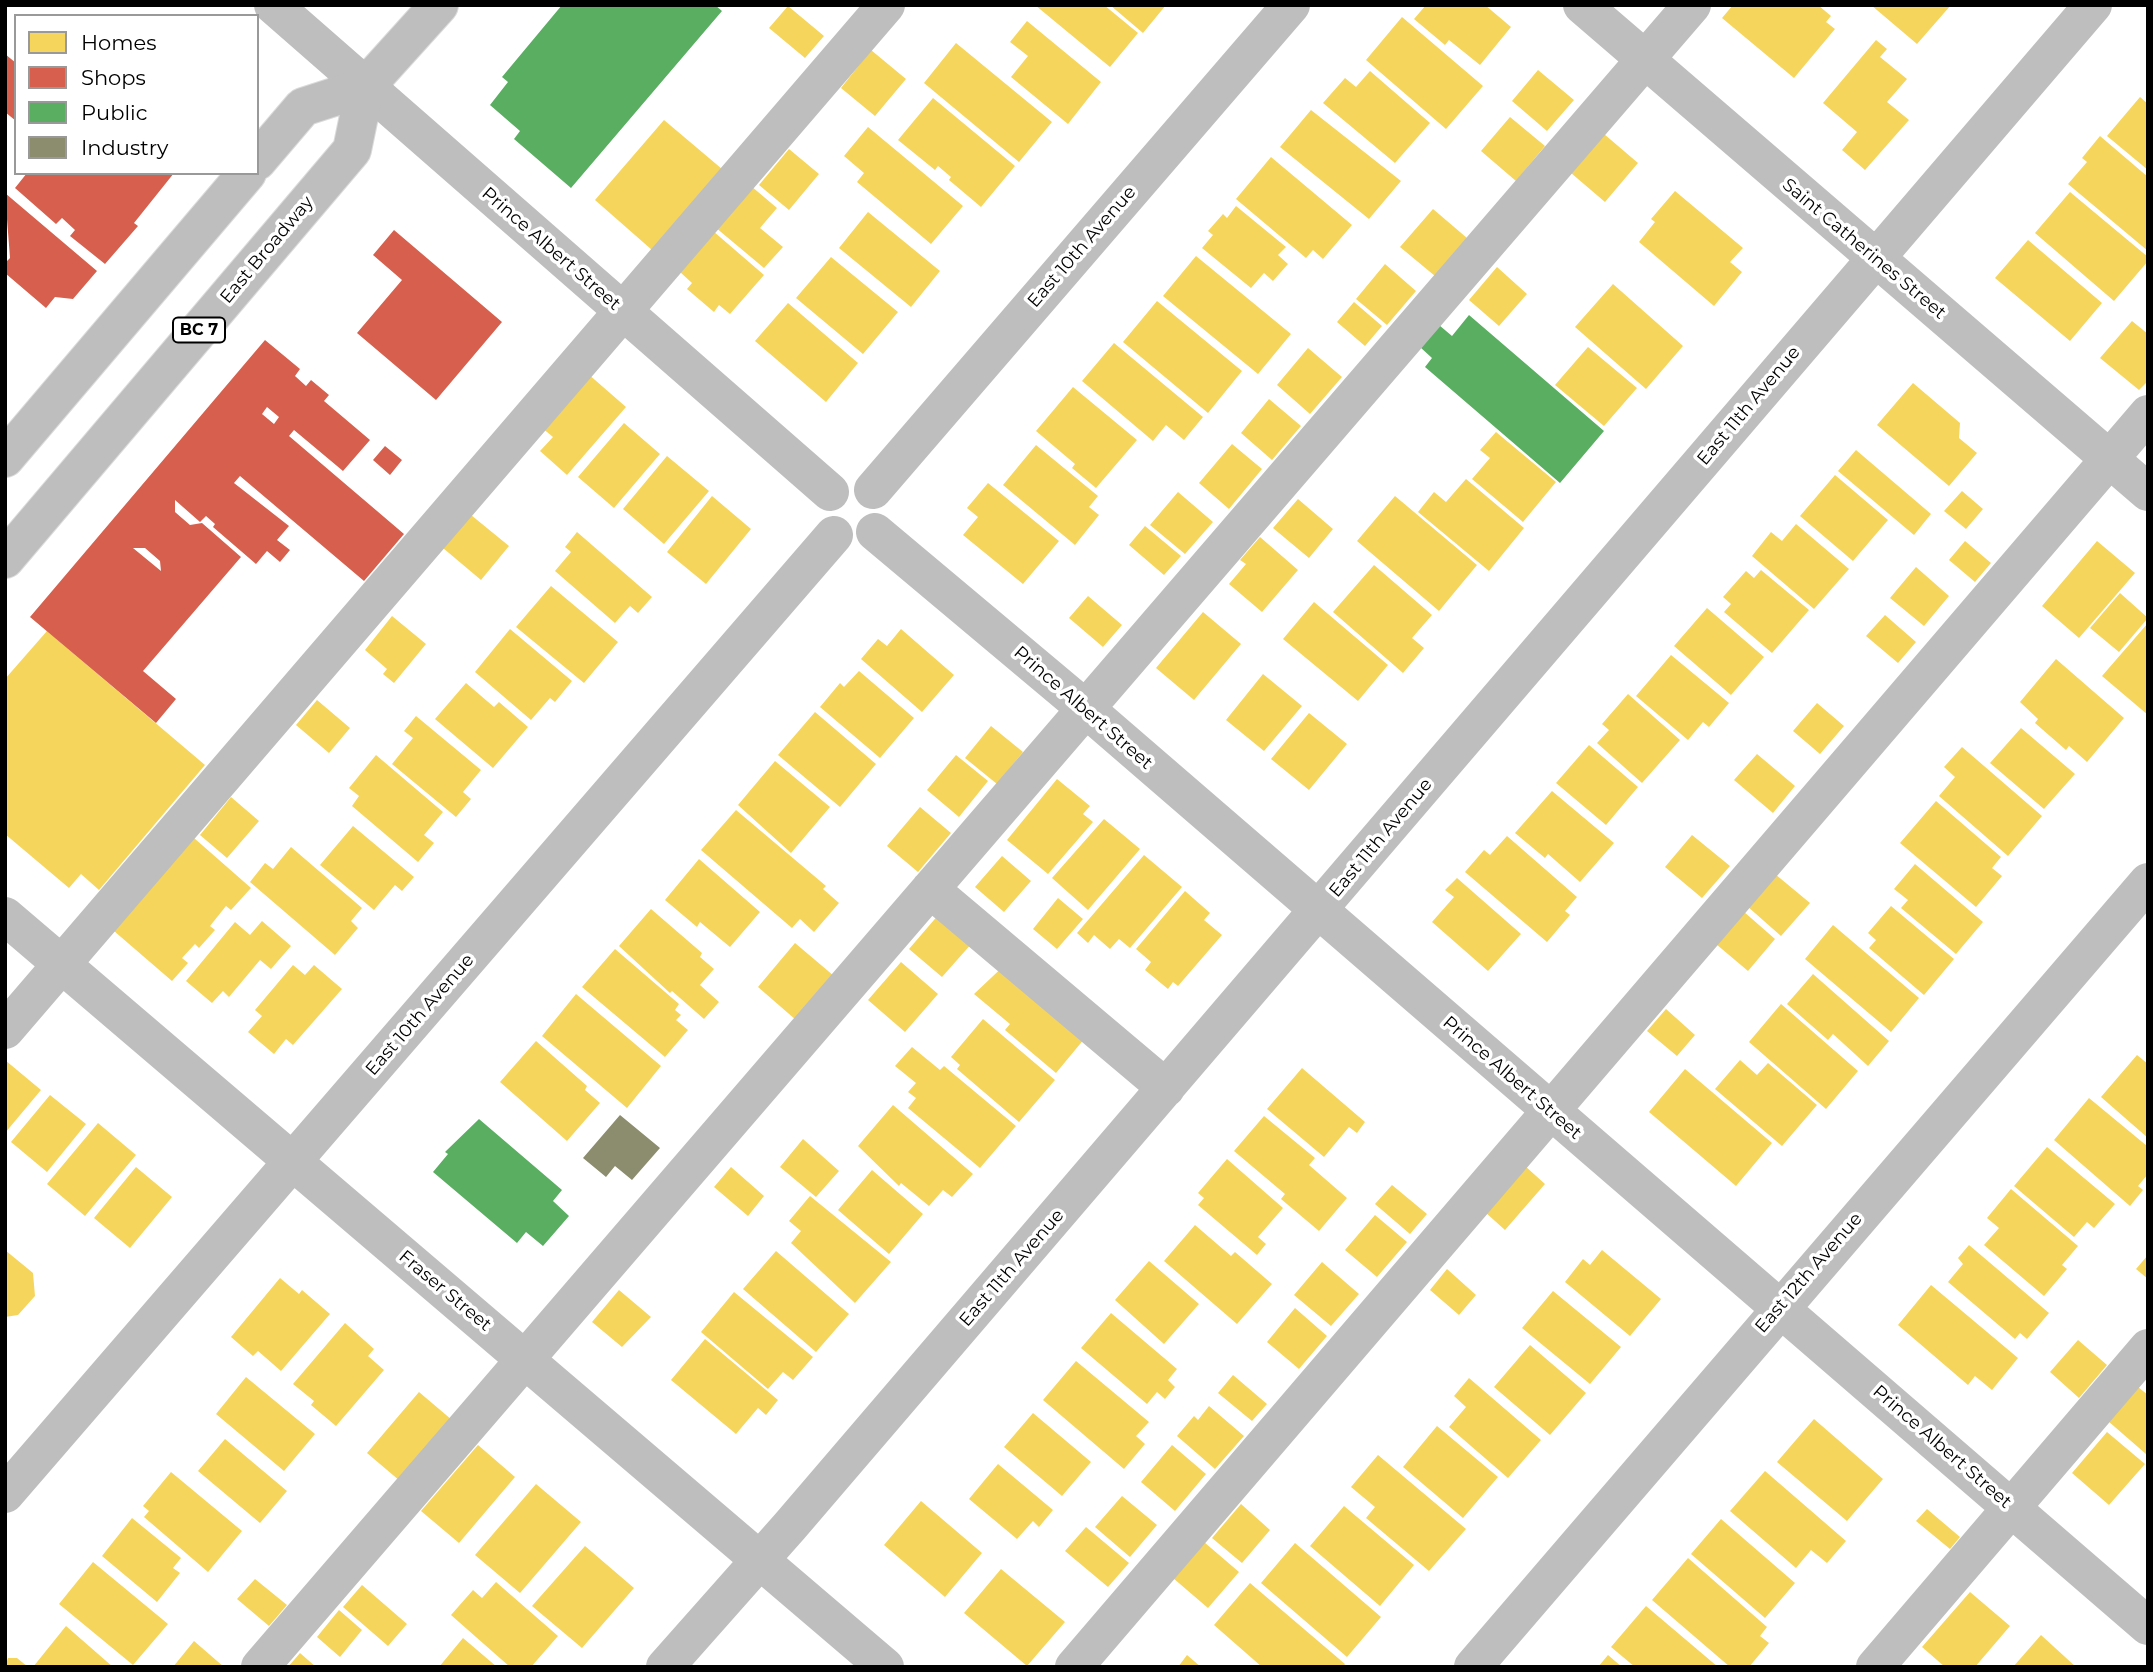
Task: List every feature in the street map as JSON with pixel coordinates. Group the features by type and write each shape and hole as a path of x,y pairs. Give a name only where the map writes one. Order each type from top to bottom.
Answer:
{"street":[{"name":"Prince Albert Street","path":"273,5 830,492"},
{"path":"259,159 303,107 365,87 439,5"},
{"path":"5,1030 886,5"},
{"name":"East 10th Avenue","path":"873,490 1291,5"},
{"name":"Saint Catherines Street","path":"1582,5 2148,492"},
{"path":"260,1667 1692,5"},
{"name":"East 11th Avenue","path":"665,1667 1318,912 2094,5"},
{"name":"East Broadway","path":"5,559 352,150 365,87"},
{"path":"5,458 245,175"},
{"path":"1074,1667 1552,1113 2148,414"},
{"path":"846,482 856,482 873,490 882,506 880,524 875,532 851,542 834,536 824,520 825,500 830,492 846,482"},
{"name":"Prince Albert Street","path":"875,532 1086,709 2148,1626"},
{"name":"East 10th Avenue","path":"5,1494 834,536"},
{"name":"East 12th Avenue","path":"1474,1667 1779,1307 2148,882"},
{"path":"930,890 1166,1088"},
{"name":"Fraser Street","path":"5,916 885,1667"},
{"path":"1875,1667 2148,1348"}],"building: Homes":[{"path":"1035,5 1104,5 1138,33 1110,67"},
{"path":"1110,5 1166,5 1143,33"},
{"path":"1426,5 1485,5 1511,27 1480,65 1449,40 1445,45 1414,19"},
{"path":"1733,5 1818,5 1831,16 1826,22 1835,29 1794,78 1722,18"},
{"path":"1871,5 1951,5 1917,44"},
{"path":"788,6 824,36 805,58 769,28"},
{"path":"1402,17 1483,86 1446,129 1366,60"},
{"path":"1027,21 1101,82 1068,124 1011,77 1028,56 1010,42"},
{"path":"1876,40 1887,49 1880,57 1907,79 1887,102 1909,120 1865,170 1842,150 1857,132 1823,103"},
{"path":"956,43 1052,122 1019,162 924,83"},
{"path":"871,50 906,79 875,116 841,88"},
{"path":"1538,70 1574,100 1547,131 1512,101"},
{"path":"1370,71 1430,123 1395,163 1323,103 1345,78 1356,87"},
{"path":"2140,97 2148,104 2148,170 2107,136"},
{"path":"933,98 1015,166 981,207 949,180 951,177 938,166 935,170 898,140"},
{"path":"1311,110 1401,181 1369,219 1280,147"},
{"path":"1510,117 1545,146 1516,181 1481,151"},
{"path":"664,120 722,169 652,250 595,200"},
{"path":"868,127 963,206 931,244 857,182 864,173 844,156"},
{"path":"1604,134 1638,163 1605,202 1571,173"},
{"path":"2100,136 2148,177 2148,251 2068,184 2087,162 2082,158"},
{"path":"789,149 819,174 789,210 759,185"},
{"path":"1271,157 1352,225 1323,259 1313,250 1306,258 1236,199"},
{"path":"751,186 777,208 760,228 783,247 764,268 715,227"},
{"path":"1675,191 1743,248 1730,262 1742,272 1714,306 1639,242 1655,222 1651,219"},
{"path":"2070,192 2148,257 2148,261 2114,301 2035,233"},
{"path":"1236,206 1286,247 1278,255 1288,264 1273,281 1264,273 1251,288 1202,248 1213,235 1208,231 1223,214 1227,218"},
{"path":"1433,209 1467,238 1435,276 1400,247"},
{"path":"868,212 940,271 911,307 839,248"},
{"path":"713,231 764,275 730,314 719,305 714,312 687,289 692,283 680,272"},
{"path":"2028,240 2102,303 2070,341 1995,278"},
{"path":"1196,256 1291,334 1258,374 1163,296"},
{"path":"831,257 898,312 863,354 796,298"},
{"path":"1385,264 1416,291 1387,325 1356,299"},
{"path":"1497,267 1527,294 1499,326 1469,300"},
{"path":"1613,284 1683,346 1646,389 1575,327"},
{"path":"1157,301 1242,371 1208,413 1123,342"},
{"path":"1354,302 1382,326 1365,346 1337,322"},
{"path":"788,303 858,363 826,402 755,341"},
{"path":"2132,321 2148,334 2148,381 2139,390 2100,358"},
{"path":"1114,343 1203,417 1184,440 1166,425 1153,441 1082,381"},
{"path":"1588,347 1637,388 1604,426 1555,385"},
{"path":"1308,348 1342,377 1310,414 1277,385"},
{"path":"587,373 626,407 567,475 540,451 553,437 541,427"},
{"path":"1913,383 1960,423 1959,438 1977,453 1949,486 1877,425"},
{"path":"1073,387 1137,440 1096,488 1072,468 1075,464 1036,431"},
{"path":"1269,399 1301,426 1272,460 1241,433"},
{"path":"624,423 660,454 614,508 578,477"},
{"path":"1496,432 1556,482 1523,522 1472,479 1490,458 1480,450"},
{"path":"1232,444 1262,469 1229,509 1199,483"},
{"path":"1036,445 1098,496 1089,507 1099,515 1075,545 1003,485"},
{"path":"1856,450 1931,514 1914,535 1838,471"},
{"path":"667,456 709,491 664,544 623,509"},
{"path":"1835,475 1888,520 1853,561 1800,516"},
{"path":"1466,479 1524,528 1489,571 1418,512 1434,492 1446,502"},
{"path":"988,483 1059,541 1023,584 963,535 978,517 967,508"},
{"path":"1962,491 1983,509 1966,529 1944,511"},
{"path":"1178,492 1213,522 1185,554 1150,525"},
{"path":"712,496 751,529 706,584 667,552"},
{"path":"1395,496 1477,565 1439,611 1357,541"},
{"path":"1298,499 1333,529 1309,558 1273,528"},
{"path":"471,515 509,546 481,580 443,548"},
{"path":"1796,524 1849,569 1814,609 1752,556 1771,532 1782,541"},
{"path":"1145,526 1181,556 1164,575 1129,545"},
{"path":"577,532 652,597 638,613 630,606 615,623 555,571 571,552 565,547"},
{"path":"1260,537 1298,570 1262,612 1229,584 1246,564 1240,560"},
{"path":"1965,541 1991,563 1975,582 1949,560"},
{"path":"2097,541 2135,573 2079,638 2042,606"},
{"path":"1374,565 1432,615 1412,638 1424,648 1403,673 1333,612"},
{"path":"1916,567 1949,596 1924,626 1890,598"},
{"path":"1761,570 1809,610 1772,653 1724,612 1731,604 1723,597 1746,571 1754,578"},
{"path":"551,586 618,642 584,683 516,627"},
{"path":"2120,593 2148,618 2119,652 2090,628"},
{"path":"1088,596 1122,625 1103,647 1069,618"},
{"path":"1314,602 1388,665 1358,701 1283,639"},
{"path":"1707,608 1764,657 1731,695 1674,646"},
{"path":"1203,612 1241,644 1194,700 1156,668"},
{"path":"1885,615 1916,642 1898,663 1866,636"},
{"path":"392,616 426,644 394,683 383,674 387,669 365,650"},
{"path":"2148,623 2148,715 2102,676"},
{"path":"510,629 572,681 555,702 550,698 531,720 475,672"},
{"path":"901,629 954,675 922,712 861,659 878,639 887,646"},
{"path":"47,631 205,765 99,890 81,874 69,888 5,834 5,679"},
{"path":"1671,655 1729,703 1709,727 1703,722 1688,740 1636,696"},
{"path":"2056,659 2124,718 2087,762 2069,746 2066,750 2035,723 2038,719 2020,702"},
{"path":"859,671 914,718 880,758 820,707 840,683 844,687"},
{"path":"1263,674 1302,706 1264,751 1226,720"},
{"path":"466,683 494,707 499,702 528,727 493,768 435,719"},
{"path":"1628,694 1680,740 1642,783 1597,743 1609,730 1602,724"},
{"path":"317,700 350,728 329,753 296,725"},
{"path":"1817,703 1844,726 1820,754 1793,731"},
{"path":"815,712 876,764 840,807 778,755"},
{"path":"1309,713 1347,744 1309,790 1271,759"},
{"path":"416,716 481,770 463,792 471,799 456,817 392,764 413,738 404,731"},
{"path":"991,726 1023,752 997,784 965,758"},
{"path":"2021,728 2075,774 2044,809 1990,763"},
{"path":"1589,745 1638,787 1606,825 1556,783"},
{"path":"1962,747 2042,816 2008,856 1939,796 1955,777 1944,767"},
{"path":"1757,754 1795,786 1773,813 1734,780"},
{"path":"376,755 443,812 424,835 434,843 418,862 352,806 359,796 349,788"},
{"path":"956,755 988,781 959,817 927,790"},
{"path":"775,761 830,807 791,853 738,805"},
{"path":"1057,779 1090,806 1083,814 1093,822 1048,874 1007,840"},
{"path":"1552,791 1614,843 1580,882 1548,854 1545,858 1515,833"},
{"path":"231,797 259,821 227,858 200,835"},
{"path":"1936,801 2001,857 1992,868 2002,876 1976,907 1900,843"},
{"path":"920,807 951,833 918,872 887,846"},
{"path":"736,810 826,886 823,889 839,903 814,932 800,919 792,928 701,850"},
{"path":"1104,819 1140,849 1088,910 1052,878"},
{"path":"353,826 414,877 402,891 395,885 374,910 320,865"},
{"path":"1692,835 1730,866 1702,898 1665,867"},
{"path":"1507,836 1577,897 1565,911 1570,915 1547,942 1465,872 1484,850 1490,855"},
{"path":"194,838 251,888 231,910 226,906 210,926 215,930 199,948 195,944 182,958 188,963 172,981 114,931"},
{"path":"291,847 362,908 351,921 358,928 335,955 250,882 265,863 273,869"},
{"path":"1144,855 1182,887 1130,948 1119,939 1110,949 1094,935 1088,943 1077,933"},
{"path":"1002,856 1031,881 1004,912 975,887"},
{"path":"699,859 760,912 730,947 700,922 697,927 665,900"},
{"path":"1915,864 1983,922 1956,954 1901,908 1908,900 1894,889"},
{"path":"1775,874 1810,903 1781,936 1747,906"},
{"path":"1457,878 1521,934 1488,971 1432,922 1454,897 1445,890"},
{"path":"1185,891 1210,913 1204,920 1222,935 1178,986 1173,982 1168,989 1145,970 1151,962 1136,949"},
{"path":"1058,898 1083,919 1057,949 1033,929"},
{"path":"1891,906 1954,959 1924,995 1869,948 1876,940 1868,933"},
{"path":"651,909 702,953 700,957 714,969 700,985 719,1002 704,1019 672,991 670,993 619,946"},
{"path":"1743,911 1775,939 1748,971 1716,944"},
{"path":"940,913 973,942 942,977 909,949"},
{"path":"262,921 291,946 271,969 260,960 229,997 223,991 212,1003 186,981 235,922 250,935"},
{"path":"1833,925 1919,998 1891,1032 1805,959"},
{"path":"795,943 834,976 796,1020 758,987"},
{"path":"615,949 679,1004 675,1010 681,1015 676,1020 688,1030 665,1057 582,987"},
{"path":"1009,961 1085,1038 1056,1073 1005,1030 1010,1024 974,994"},
{"path":"901,962 938,994 905,1032 868,1000"},
{"path":"293,965 305,975 314,965 342,989 293,1045 286,1039 274,1054 248,1032 262,1016 255,1010"},
{"path":"1813,974 1889,1041 1868,1066 1833,1034 1828,1040 1787,1004"},
{"path":"576,994 661,1066 627,1108 542,1036"},
{"path":"1781,1004 1858,1071 1826,1109 1749,1042"},
{"path":"1666,1009 1695,1035 1677,1056 1647,1031"},
{"path":"983,1019 1055,1080 1019,1122 957,1069 960,1065 951,1057"},
{"path":"536,1041 587,1086 585,1090 600,1103 567,1141 500,1082"},
{"path":"912,1047 940,1070 944,1066 1016,1126 980,1168 908,1108 916,1098 908,1092 916,1083 895,1066"},
{"path":"2137,1055 2148,1064 2148,1138 2101,1097"},
{"path":"5,1060 41,1090 5,1133"},
{"path":"1740,1060 1757,1075 1768,1063 1817,1105 1782,1146 1715,1089"},
{"path":"1302,1068 1365,1122 1357,1133 1349,1127 1324,1157 1267,1109"},
{"path":"1685,1069 1772,1143 1736,1186 1649,1112"},
{"path":"50,1095 86,1124 47,1172 11,1142"},
{"path":"2089,1098 2147,1146 2148,1174 2138,1186 2143,1190 2130,1206 2054,1140"},
{"path":"893,1105 973,1174 952,1197 943,1190 929,1206 901,1183 899,1186 858,1146"},
{"path":"1264,1116 1315,1158 1309,1165 1347,1198 1319,1231 1281,1199 1285,1194 1234,1151"},
{"path":"98,1123 136,1155 85,1216 47,1184"},
{"path":"803,1139 839,1171 816,1197 780,1167"},
{"path":"2047,1147 2115,1204 2094,1228 2087,1222 2074,1237 2014,1186"},
{"path":"1227,1159 1283,1208 1258,1237 1266,1244 1257,1255 1198,1205 1204,1198 1198,1193"},
{"path":"1525,1166 1545,1184 1505,1230 1485,1212"},
{"path":"136,1167 172,1197 130,1248 94,1218"},
{"path":"731,1167 764,1196 748,1216 714,1187"},
{"path":"872,1170 923,1214 889,1254 838,1210"},
{"path":"1392,1185 1427,1214 1410,1234 1375,1204"},
{"path":"2011,1189 2078,1246 2062,1265 2067,1269 2044,1296 1984,1245 1999,1228 1987,1218"},
{"path":"810,1196 891,1262 855,1303 791,1243 801,1231 789,1221"},
{"path":"1375,1215 1407,1242 1377,1277 1345,1250"},
{"path":"1195,1225 1231,1256 1235,1252 1272,1284 1237,1324 1164,1261"},
{"path":"1969,1245 2049,1313 2027,1339 2020,1333 2015,1339 1948,1282 1963,1264 1958,1258"},
{"path":"5,1250 33,1273 35,1296 18,1315 5,1317"},
{"path":"1602,1250 1661,1299 1630,1336 1565,1282 1583,1259 1590,1265"},
{"path":"776,1251 849,1314 816,1352 743,1289"},
{"path":"2148,1255 2148,1279 2136,1269"},
{"path":"1149,1261 1199,1304 1164,1344 1115,1300"},
{"path":"1322,1262 1359,1294 1331,1326 1294,1295"},
{"path":"1447,1269 1476,1295 1459,1315 1430,1290"},
{"path":"280,1278 299,1294 302,1290 330,1314 281,1371 258,1351 253,1356 231,1337"},
{"path":"1931,1285 2018,1358 1992,1390 1975,1376 1968,1385 1898,1325"},
{"path":"619,1290 651,1317 622,1347 592,1322"},
{"path":"1553,1291 1621,1347 1590,1384 1522,1328"},
{"path":"734,1292 813,1357 793,1380 783,1372 768,1389 701,1332"},
{"path":"1295,1308 1327,1336 1299,1369 1267,1342"},
{"path":"1111,1313 1177,1369 1168,1380 1175,1387 1165,1399 1157,1392 1147,1404 1081,1348"},
{"path":"345,1323 374,1349 368,1356 384,1370 336,1426 311,1405 314,1401 293,1384"},
{"path":"705,1339 778,1400 766,1415 758,1408 736,1434 671,1380"},
{"path":"2078,1340 2107,1365 2079,1398 2050,1372"},
{"path":"1530,1345 1586,1393 1550,1435 1494,1387"},
{"path":"1076,1361 1149,1422 1136,1436 1145,1444 1124,1469 1043,1400"},
{"path":"1233,1375 1267,1404 1252,1421 1218,1393"},
{"path":"246,1377 315,1434 284,1471 216,1414"},
{"path":"1469,1378 1541,1440 1508,1478 1449,1427 1466,1407 1454,1396"},
{"path":"2138,1387 2148,1395 2146,1454 2108,1421"},
{"path":"419,1392 452,1420 400,1481 367,1453"},
{"path":"1209,1406 1244,1436 1215,1469 1177,1436 1194,1416 1198,1420"},
{"path":"1033,1413 1091,1462 1062,1496 1004,1447"},
{"path":"1814,1419 1883,1479 1847,1521 1777,1462"},
{"path":"1437,1426 1498,1477 1463,1518 1403,1467"},
{"path":"2107,1432 2145,1464 2109,1505 2072,1473"},
{"path":"225,1439 287,1491 260,1523 198,1471"},
{"path":"478,1445 515,1477 459,1543 421,1511"},
{"path":"1172,1445 1206,1474 1175,1511 1141,1482"},
{"path":"1378,1455 1466,1529 1429,1571 1366,1518 1375,1507 1351,1487"},
{"path":"998,1464 1053,1510 1039,1527 1033,1521 1017,1539 969,1499"},
{"path":"1765,1471 1846,1541 1827,1563 1811,1550 1796,1568 1730,1511"},
{"path":"171,1472 242,1531 208,1572 144,1517 149,1511 143,1506"},
{"path":"536,1484 581,1522 520,1593 475,1555"},
{"path":"1122,1496 1157,1525 1130,1557 1095,1527"},
{"path":"921,1501 982,1553 945,1597 884,1545"},
{"path":"1241,1504 1270,1530 1242,1563 1212,1538"},
{"path":"1344,1506 1414,1565 1380,1606 1310,1546"},
{"path":"1927,1509 1960,1537 1950,1549 1916,1521"},
{"path":"132,1518 181,1558 173,1568 180,1573 157,1602 102,1556"},
{"path":"1721,1519 1795,1583 1765,1618 1691,1554"},
{"path":"1086,1527 1129,1563 1108,1587 1065,1551"},
{"path":"1204,1542 1239,1572 1208,1608 1173,1578"},
{"path":"1295,1543 1381,1617 1347,1657 1261,1583"},
{"path":"585,1546 634,1588 582,1648 532,1606"},
{"path":"1688,1558 1767,1627 1760,1636 1769,1643 1749,1667 1730,1667 1652,1600"},
{"path":"93,1562 168,1624 133,1665 59,1604"},
{"path":"1001,1569 1065,1622 1027,1666 964,1613"},
{"path":"255,1579 287,1605 269,1626 237,1599"},
{"path":"496,1582 558,1636 531,1667 510,1667 451,1615 473,1590 482,1598"},
{"path":"1250,1583 1345,1664 1343,1667 1262,1667 1214,1625"},
{"path":"362,1585 407,1624 388,1646 343,1607"},
{"path":"1970,1592 2010,1626 1975,1667 1945,1667 1922,1647"},
{"path":"1646,1606 1718,1667 1635,1667 1611,1647"},
{"path":"339,1610 362,1630 340,1657 317,1637"},
{"path":"66,1626 113,1667 33,1667"},
{"path":"2041,1635 2076,1667 2013,1667"},
{"path":"463,1638 497,1667 439,1667"},
{"path":"194,1641 224,1667 173,1667"},
{"path":"300,1653 316,1667 288,1667"},
{"path":"1187,1655 1201,1667 1178,1667"},
{"path":"1608,1655 1622,1667 1598,1667"},
{"path":"8,1658 17,1658 28,1667 5,1667"}],"building: Shops":[{"path":"5,54 14,61 14,119 5,112"},
{"path":"25,175 172,175 134,223 138,226 105,264 70,236 75,230 62,218 56,224 15,188"},
{"path":"5,193 97,271 73,299 55,297 46,308 5,273 5,263 10,258"},
{"path":"394,230 502,322 436,400 357,333 402,280 373,255"},
{"path":"265,340 300,369 295,376 306,386 311,380 329,395 324,401 370,440 343,471 294,430 289,436 404,534 364,581 240,476 234,483 289,526 277,540 290,550 280,562 267,551 256,564 213,527 215,524 206,516 200,522 175,500 175,512 190,525 202,523 241,557 143,671 176,699 156,723 30,617","holes":["267,407 279,417 274,424 262,414","133,548 145,548 160,561 161,571"]},
{"path":"385,446 402,460 390,475 373,460"}],"building: Public":[{"path":"562,5 715,5 722,11 571,188 514,139 520,131 490,105 508,82 502,77"},
{"path":"1469,315 1604,431 1560,483 1425,367 1432,358 1420,347 1439,325 1452,336"},
{"path":"479,1119 562,1190 553,1201 569,1216 543,1246 526,1232 517,1243 433,1172 448,1154 445,1152"}],"building: Industry":[{"path":"620,1115 660,1148 632,1180 615,1166 606,1177 583,1158"}]}
